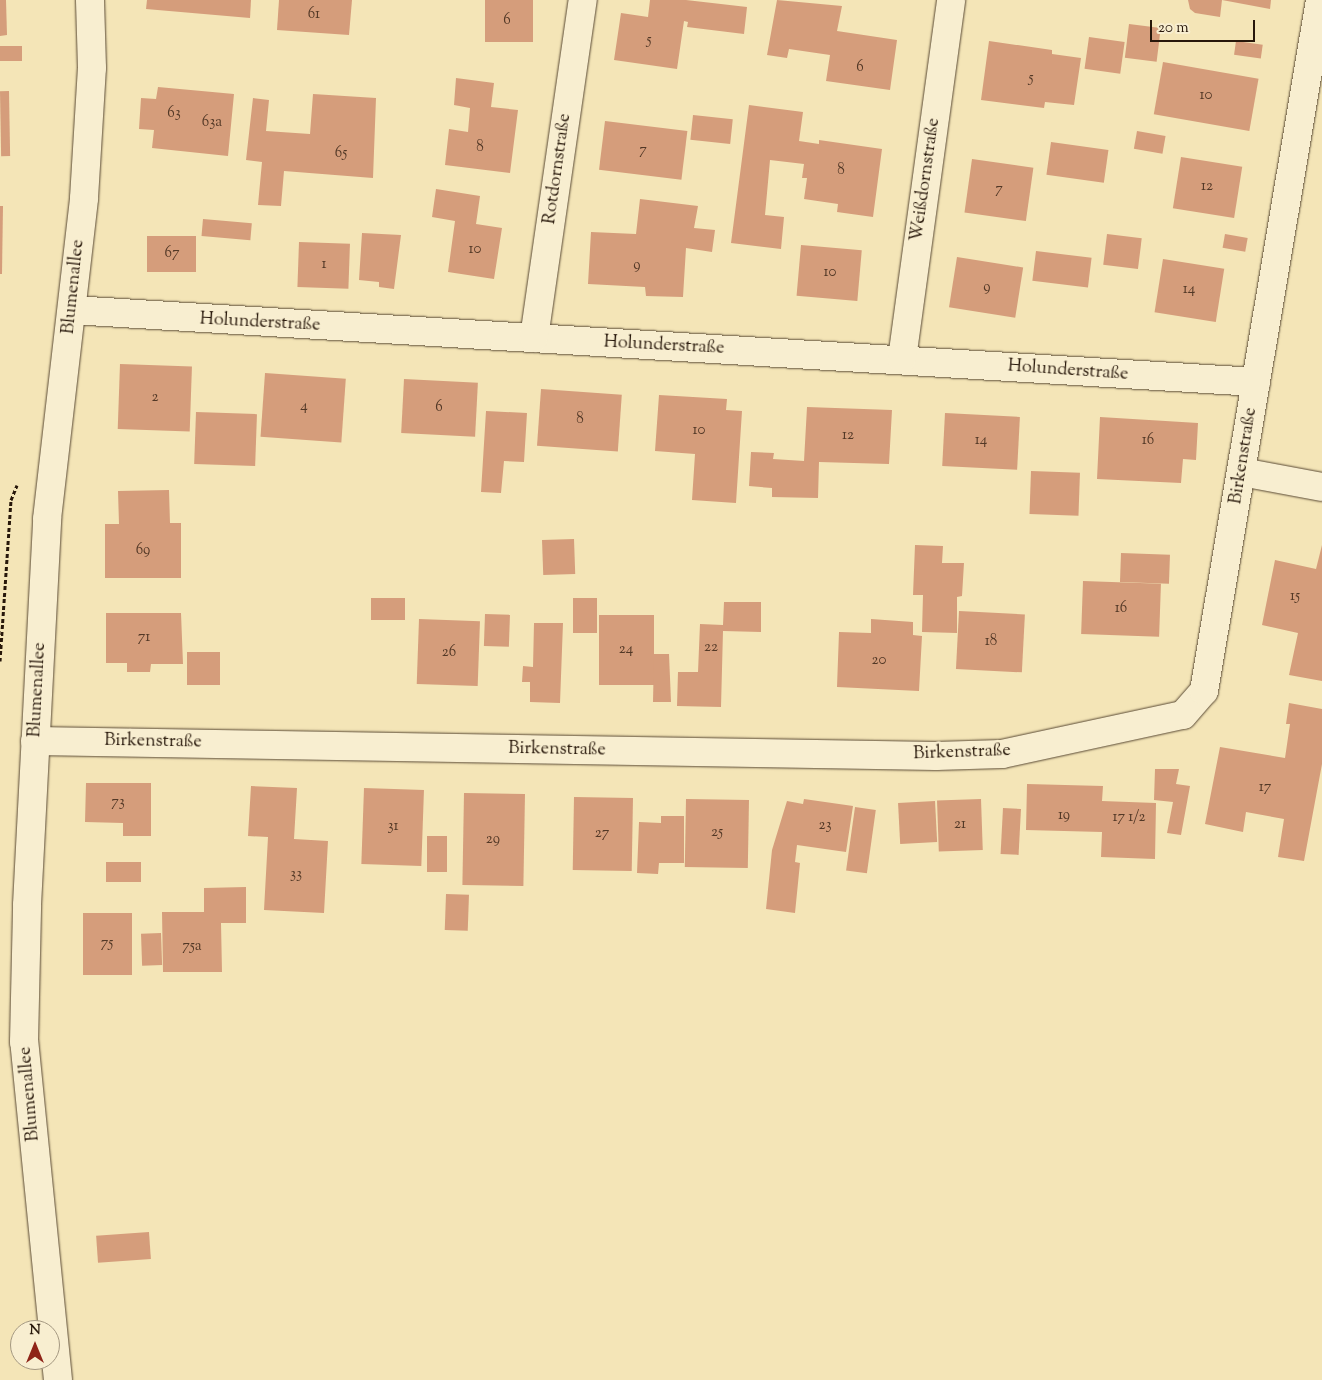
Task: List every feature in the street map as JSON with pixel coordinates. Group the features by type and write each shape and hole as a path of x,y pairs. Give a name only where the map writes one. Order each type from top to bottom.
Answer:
{"street":[{"name":"Blumenallee","path":"58,1380 24,1042 27,904 47,519 72,310 92,68 90,0"},
{"name":"Rotdornstraße","path":"534,338 583,0"},
{"name":"Weißdornstraße","path":"902,359 951,0"},
{"name":"Birkenstraße","path":"35,741 936,756 1002,754 1075,740 1183,715 1204,691 1320,0"},
{"name":"Holunderstraße","path":"72,310 1256,382"},
{"path":"1242,472 1322,487"}],"building":[{"path":"0,0 6,0 7,35 0,36"},
{"path":"147,0 251,0 250,18 146,9"},
{"path":"279,0 352,0 349,35 277,30"},
{"path":"485,0 533,0 533,42 485,42"},
{"path":"650,0 686,0 747,7 744,34 687,27 688,22 684,21 677,69 614,60 621,13 648,17"},
{"path":"777,0 842,6 837,31 897,40 890,90 826,81 830,55 789,49 787,58 767,55"},
{"path":"1188,0 1222,0 1220,17 1195,13 1190,9"},
{"path":"1222,0 1271,0 1270,9"},
{"path":"1129,24 1161,28 1157,62 1125,58"},
{"path":"1089,37 1125,42 1120,74 1085,69"},
{"path":"989,41 1052,50 1052,54 1081,58 1074,105 1045,102 1044,108 981,100"},
{"path":"1236,41 1263,45 1261,59 1234,55"},
{"path":"0,46 22,46 22,61 0,61"},
{"path":"1163,62 1259,79 1249,131 1154,114"},
{"path":"456,78 494,83 491,107 518,110 510,173 445,165 449,129 468,132 470,108 454,105"},
{"path":"158,87 234,94 228,156 152,148 154,130 139,129 141,98 156,99"},
{"path":"0,91 9,91 10,156 1,156"},
{"path":"313,94 376,98 373,178 284,171 281,206 258,205 262,162 246,160 253,98 269,100 266,131 310,134"},
{"path":"749,105 803,112 799,141 819,144 819,140 882,149 873,217 837,212 838,204 804,199 807,178 802,178 804,164 770,160 765,215 784,217 781,249 731,243"},
{"path":"693,115 733,119 730,144 690,140"},
{"path":"605,121 687,131 681,180 599,170"},
{"path":"1137,131 1166,136 1162,154 1134,149"},
{"path":"1051,142 1108,150 1104,183 1046,175"},
{"path":"1181,157 1242,167 1234,218 1173,208"},
{"path":"972,159 1033,168 1026,221 964,212"},
{"path":"436,189 480,196 476,224 502,228 494,279 448,272 455,221 432,217"},
{"path":"640,199 698,206 694,228 715,230 712,252 686,248 683,297 646,296 645,287 588,284 591,232 636,234"},
{"path":"0,206 3,206 2,274 0,274"},
{"path":"203,219 252,223 250,240 202,236"},
{"path":"362,233 401,235 394,289 379,287 379,282 359,280"},
{"path":"1107,234 1142,238 1138,269 1103,265"},
{"path":"1225,234 1248,238 1245,252 1223,248"},
{"path":"147,236 196,236 196,272 147,272"},
{"path":"299,242 350,244 348,289 297,287"},
{"path":"801,245 862,250 857,301 797,296"},
{"path":"1036,251 1092,258 1088,288 1032,281"},
{"path":"957,257 1023,267 1015,318 949,307"},
{"path":"1163,259 1224,269 1216,322 1155,312"},
{"path":"120,364 192,367 190,431 118,429"},
{"path":"265,373 346,379 341,442 261,437"},
{"path":"404,379 478,383 475,437 401,433"},
{"path":"541,389 622,395 618,452 537,446"},
{"path":"659,395 727,399 726,410 742,411 736,503 692,500 695,454 655,451"},
{"path":"807,407 892,410 889,464 819,462 818,498 772,497 772,488 749,486 751,452 774,453 773,459 804,461"},
{"path":"486,411 527,413 524,462 504,461 501,493 481,492"},
{"path":"196,412 257,414 255,466 194,464"},
{"path":"945,413 1020,417 1017,470 942,466"},
{"path":"1100,417 1198,423 1196,460 1183,459 1181,483 1097,479"},
{"path":"1031,471 1080,473 1078,516 1029,514"},
{"path":"169,490 170,523 181,523 181,578 105,578 105,524 119,524 118,491"},
{"path":"574,539 575,574 543,575 542,540"},
{"path":"915,545 943,546 942,563 964,563 962,596 957,597 957,633 922,632 923,595 913,595"},
{"path":"1322,545 1322,681 1289,675 1298,633 1262,625 1275,560 1316,569"},
{"path":"1121,553 1170,555 1169,584 1120,582"},
{"path":"1083,581 1161,584 1159,637 1081,634"},
{"path":"371,598 405,598 405,620 371,620"},
{"path":"573,598 597,598 597,633 573,633"},
{"path":"724,602 761,602 761,632 723,631 721,707 677,706 678,672 698,672 700,624 723,625"},
{"path":"959,611 1025,614 1022,672 956,669"},
{"path":"106,613 181,613 183,664 151,664 150,672 127,672 127,663 106,663"},
{"path":"485,614 510,615 509,647 484,646"},
{"path":"599,615 654,615 654,685 599,685"},
{"path":"419,619 480,621 478,686 417,684"},
{"path":"871,619 913,622 913,635 922,636 919,691 837,687 839,632 871,633"},
{"path":"534,623 563,623 560,703 530,702 530,682 522,682 523,666 533,667"},
{"path":"187,652 220,652 220,685 187,685"},
{"path":"654,654 669,654 671,702 653,702"},
{"path":"1289,703 1322,709 1322,764 1304,861 1278,857 1284,819 1246,812 1243,832 1205,824 1220,747 1285,758 1290,724 1286,724"},
{"path":"1155,769 1179,769 1176,784 1190,786 1181,835 1167,833 1173,802 1154,800"},
{"path":"86,783 151,783 151,836 123,836 123,823 85,822"},
{"path":"1027,784 1103,786 1102,801 1156,803 1155,859 1101,857 1102,832 1026,830"},
{"path":"251,786 297,788 294,839 328,841 324,913 264,910 268,837 248,836"},
{"path":"364,788 424,790 421,866 361,864"},
{"path":"464,793 525,794 523,886 462,885"},
{"path":"574,797 633,798 632,871 573,870"},
{"path":"686,799 749,800 748,868 685,867"},
{"path":"804,799 853,806 846,852 797,845 795,862 800,863 795,913 766,909 772,850 787,801 803,804"},
{"path":"981,799 983,850 939,852 937,801"},
{"path":"935,801 937,842 900,844 898,803"},
{"path":"855,807 876,810 867,873 846,870"},
{"path":"1003,808 1021,809 1019,855 1001,854"},
{"path":"661,816 684,816 684,863 659,863 658,874 637,873 639,822 661,823"},
{"path":"427,836 447,836 447,872 427,872"},
{"path":"106,862 141,862 141,882 106,882"},
{"path":"246,887 246,923 221,923 222,972 163,972 162,912 204,912 204,888"},
{"path":"446,894 469,895 468,931 445,930"},
{"path":"83,913 132,913 132,975 83,975"},
{"path":"161,933 162,965 142,966 141,934"},
{"path":"149,1232 151,1259 98,1263 96,1236"}]}
